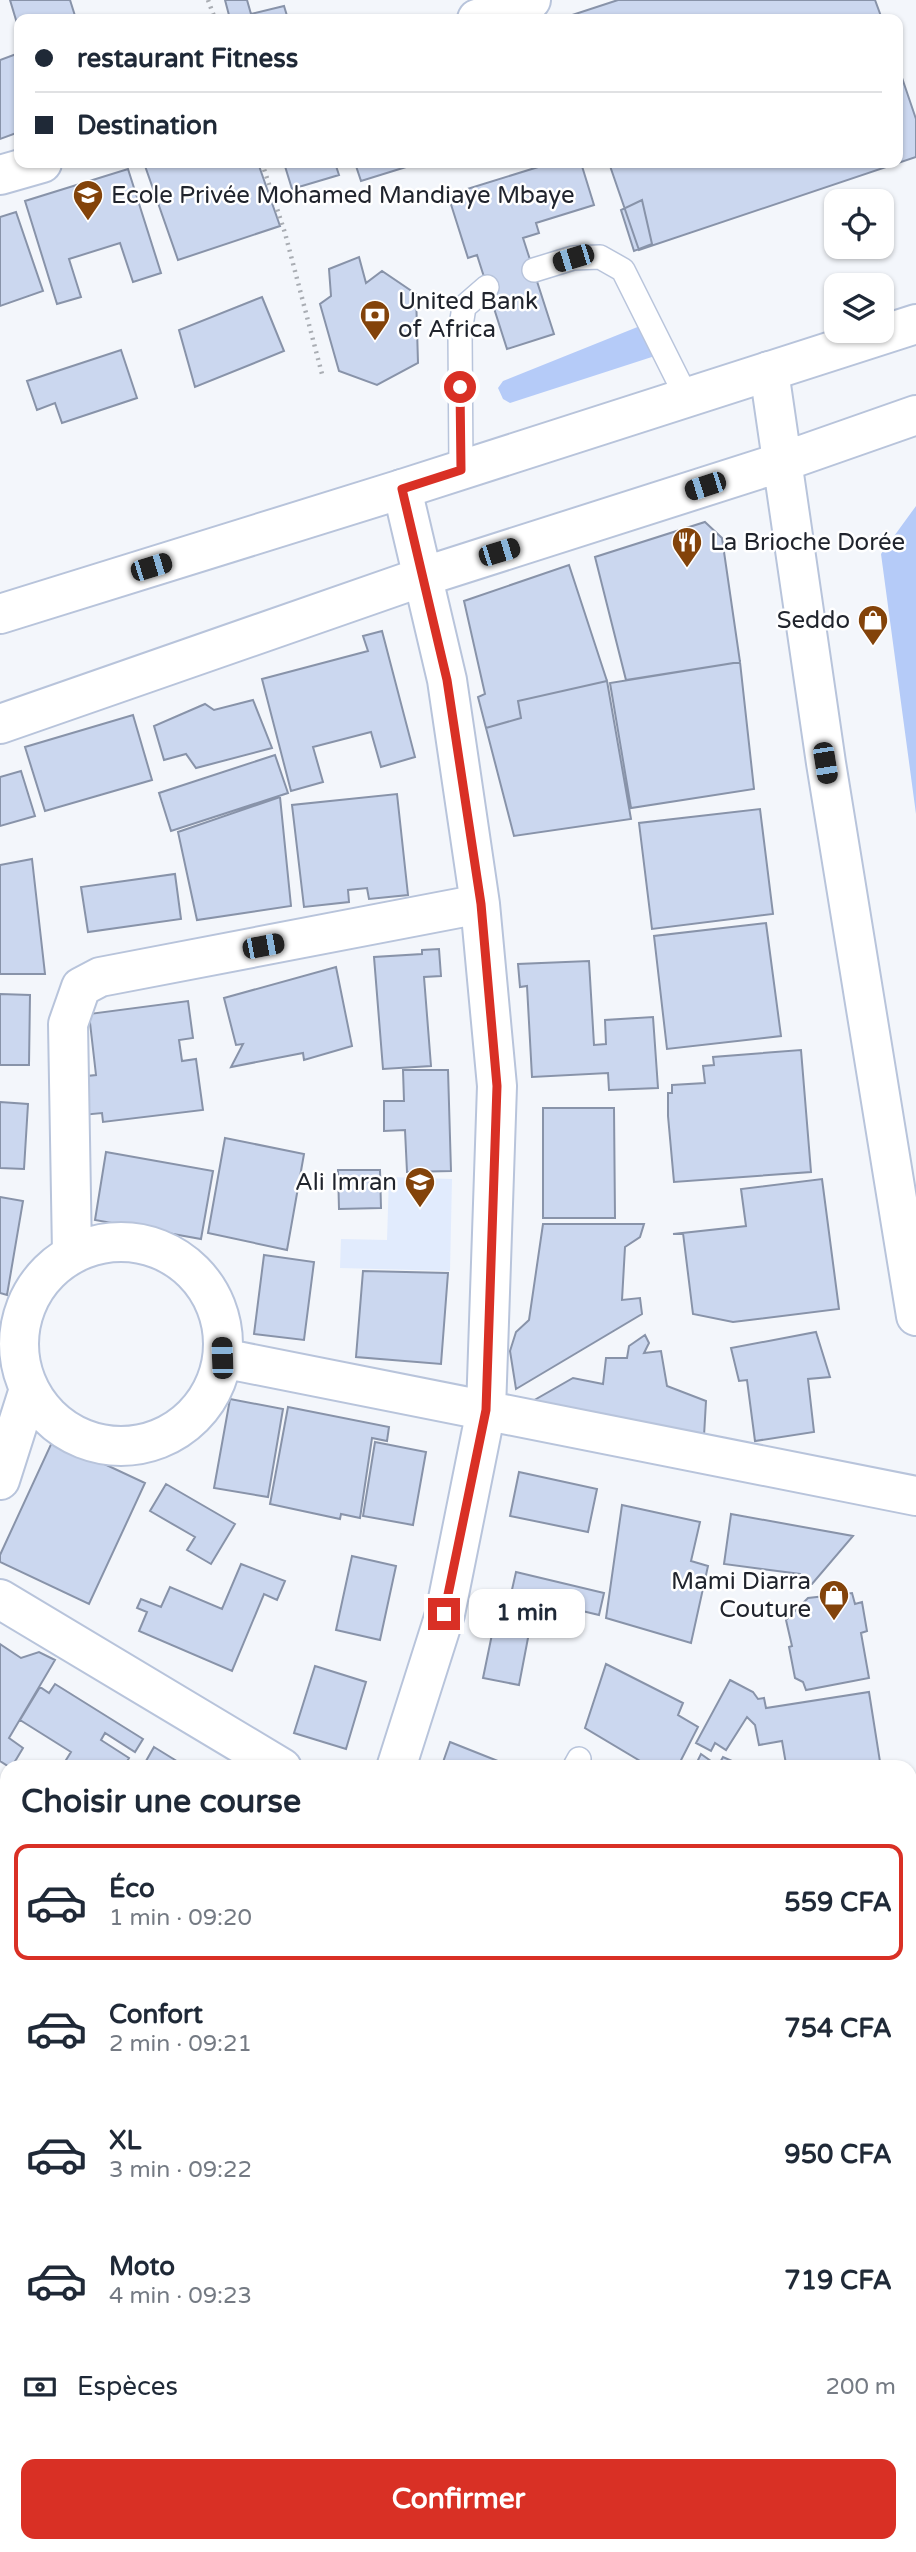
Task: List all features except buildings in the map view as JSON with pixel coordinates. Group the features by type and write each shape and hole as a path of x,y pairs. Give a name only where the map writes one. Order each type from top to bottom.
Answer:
{"street":[{"path":"491,14 531,0"},
{"path":"0,175 24,168"},
{"path":"0,614 402,489 916,324"},
{"path":"769,371 825,763 916,1316"},
{"path":"0,724 422,577 782,462 916,415"},
{"path":"398,1760 444,1614 486,1410 497,1086 481,904 447,680 402,489"},
{"path":"72,1253 68,1024 81,987 100,977 481,904"},
{"path":"102,1243 134,1243 165,1251 192,1270 211,1296 222,1326 222,1358 215,1385 199,1410 178,1429 152,1441 124,1446 94,1442 68,1431 45,1413 29,1389 10,1328 47,1273 72,1253 102,1243"},
{"path":"222,1358 916,1496"},
{"path":"0,1480 29,1389"},
{"path":"0,1600 269,1760"}],"lane":[{"path":"534,270 573,258 600,257 623,270 686,396"},
{"path":"461,470 460,332 464,307 487,287"}],"path":[{"path":"264,168 285,233 322,374"}],"shaded area":[{"path":"640,326 658,355 510,403 503,399 498,388 503,381"},
{"path":"916,506 916,814 881,554"},
{"name":"Ali Imran","path":"389,1177 452,1179 450,1271 340,1268 341,1239 387,1240"}],"place":[{"name":"Ecole Privée Mohamed Mandiaye Mbaye","path":"88,222"},
{"name":"United Bank of Africa","path":"375,342"},
{"name":"La Brioche Dorée","path":"687,569"},
{"name":"Seddo","path":"873,647"},
{"name":"Ali Imran","path":"420,1209"},
{"name":"Mami Diarra Couture","path":"834,1622"}],"route":[{"path":"444,1614 486,1410 497,1086 481,904 447,680 402,489 461,470 460,387"}]}
